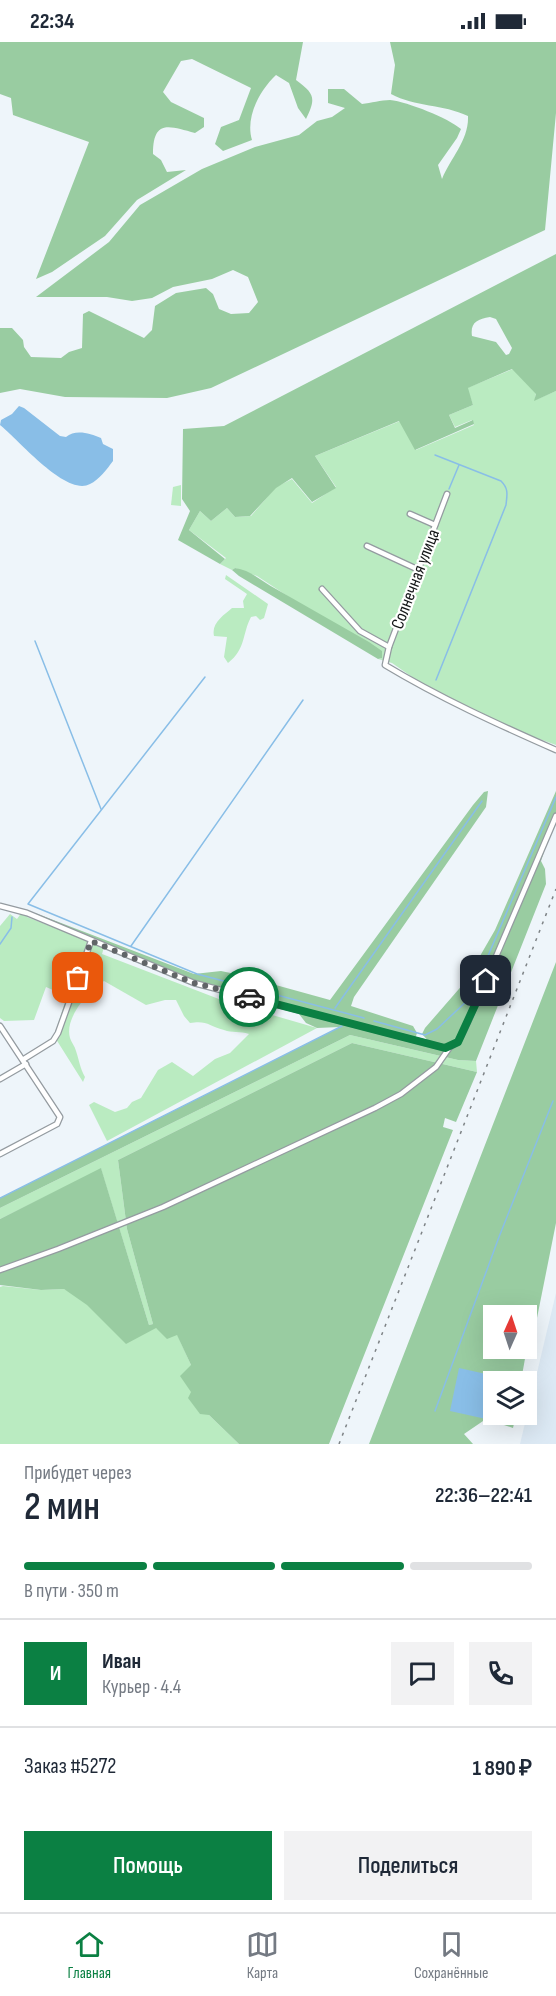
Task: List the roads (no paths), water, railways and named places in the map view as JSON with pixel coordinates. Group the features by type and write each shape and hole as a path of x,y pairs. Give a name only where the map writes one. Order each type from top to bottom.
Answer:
{"street":[{"name":"Солнечная улица","path":"447,494 389,647 385,665 467,710 556,750"},
{"path":"410,514 435,525"},
{"path":"367,546 419,570"},
{"path":"322,589 360,631 389,647"},
{"path":"0,1270 163,1207 375,1108 401,1094 436,1067 450,1047 458,1042 468,1023 556,816"},
{"path":"0,906 27,913 194,983 440,1047 450,1047"},
{"path":"0,1079 53,1041 58,1033 91,941"},
{"path":"0,1026 58,1113 60,1120 57,1124 0,1154"}],"water":[{"path":"19,406 60,436 83,433 101,438 103,444 113,449 113,461 100,477 90,484 80,486 56,475 0,425 1,420 12,414"},
{"path":"459,1368 483,1373 483,1418 450,1411"}],"waterway":[{"path":"435,455 501,481 507,495 506,505 436,680"},
{"path":"449,489 459,465"},
{"path":"35,641 101,809"},
{"path":"205,677 28,904 197,974 364,1018"},
{"path":"131,946 303,700"},
{"path":"374,1021 425,1035 437,1029 470,998 556,797"},
{"path":"335,1008 482,801"},
{"path":"0,944 11,928 12,917"},
{"path":"0,1198 342,1026"},
{"path":"435,1411 499,1237 553,1101"}],"railway":[{"path":"339,1444 556,889"}]}
